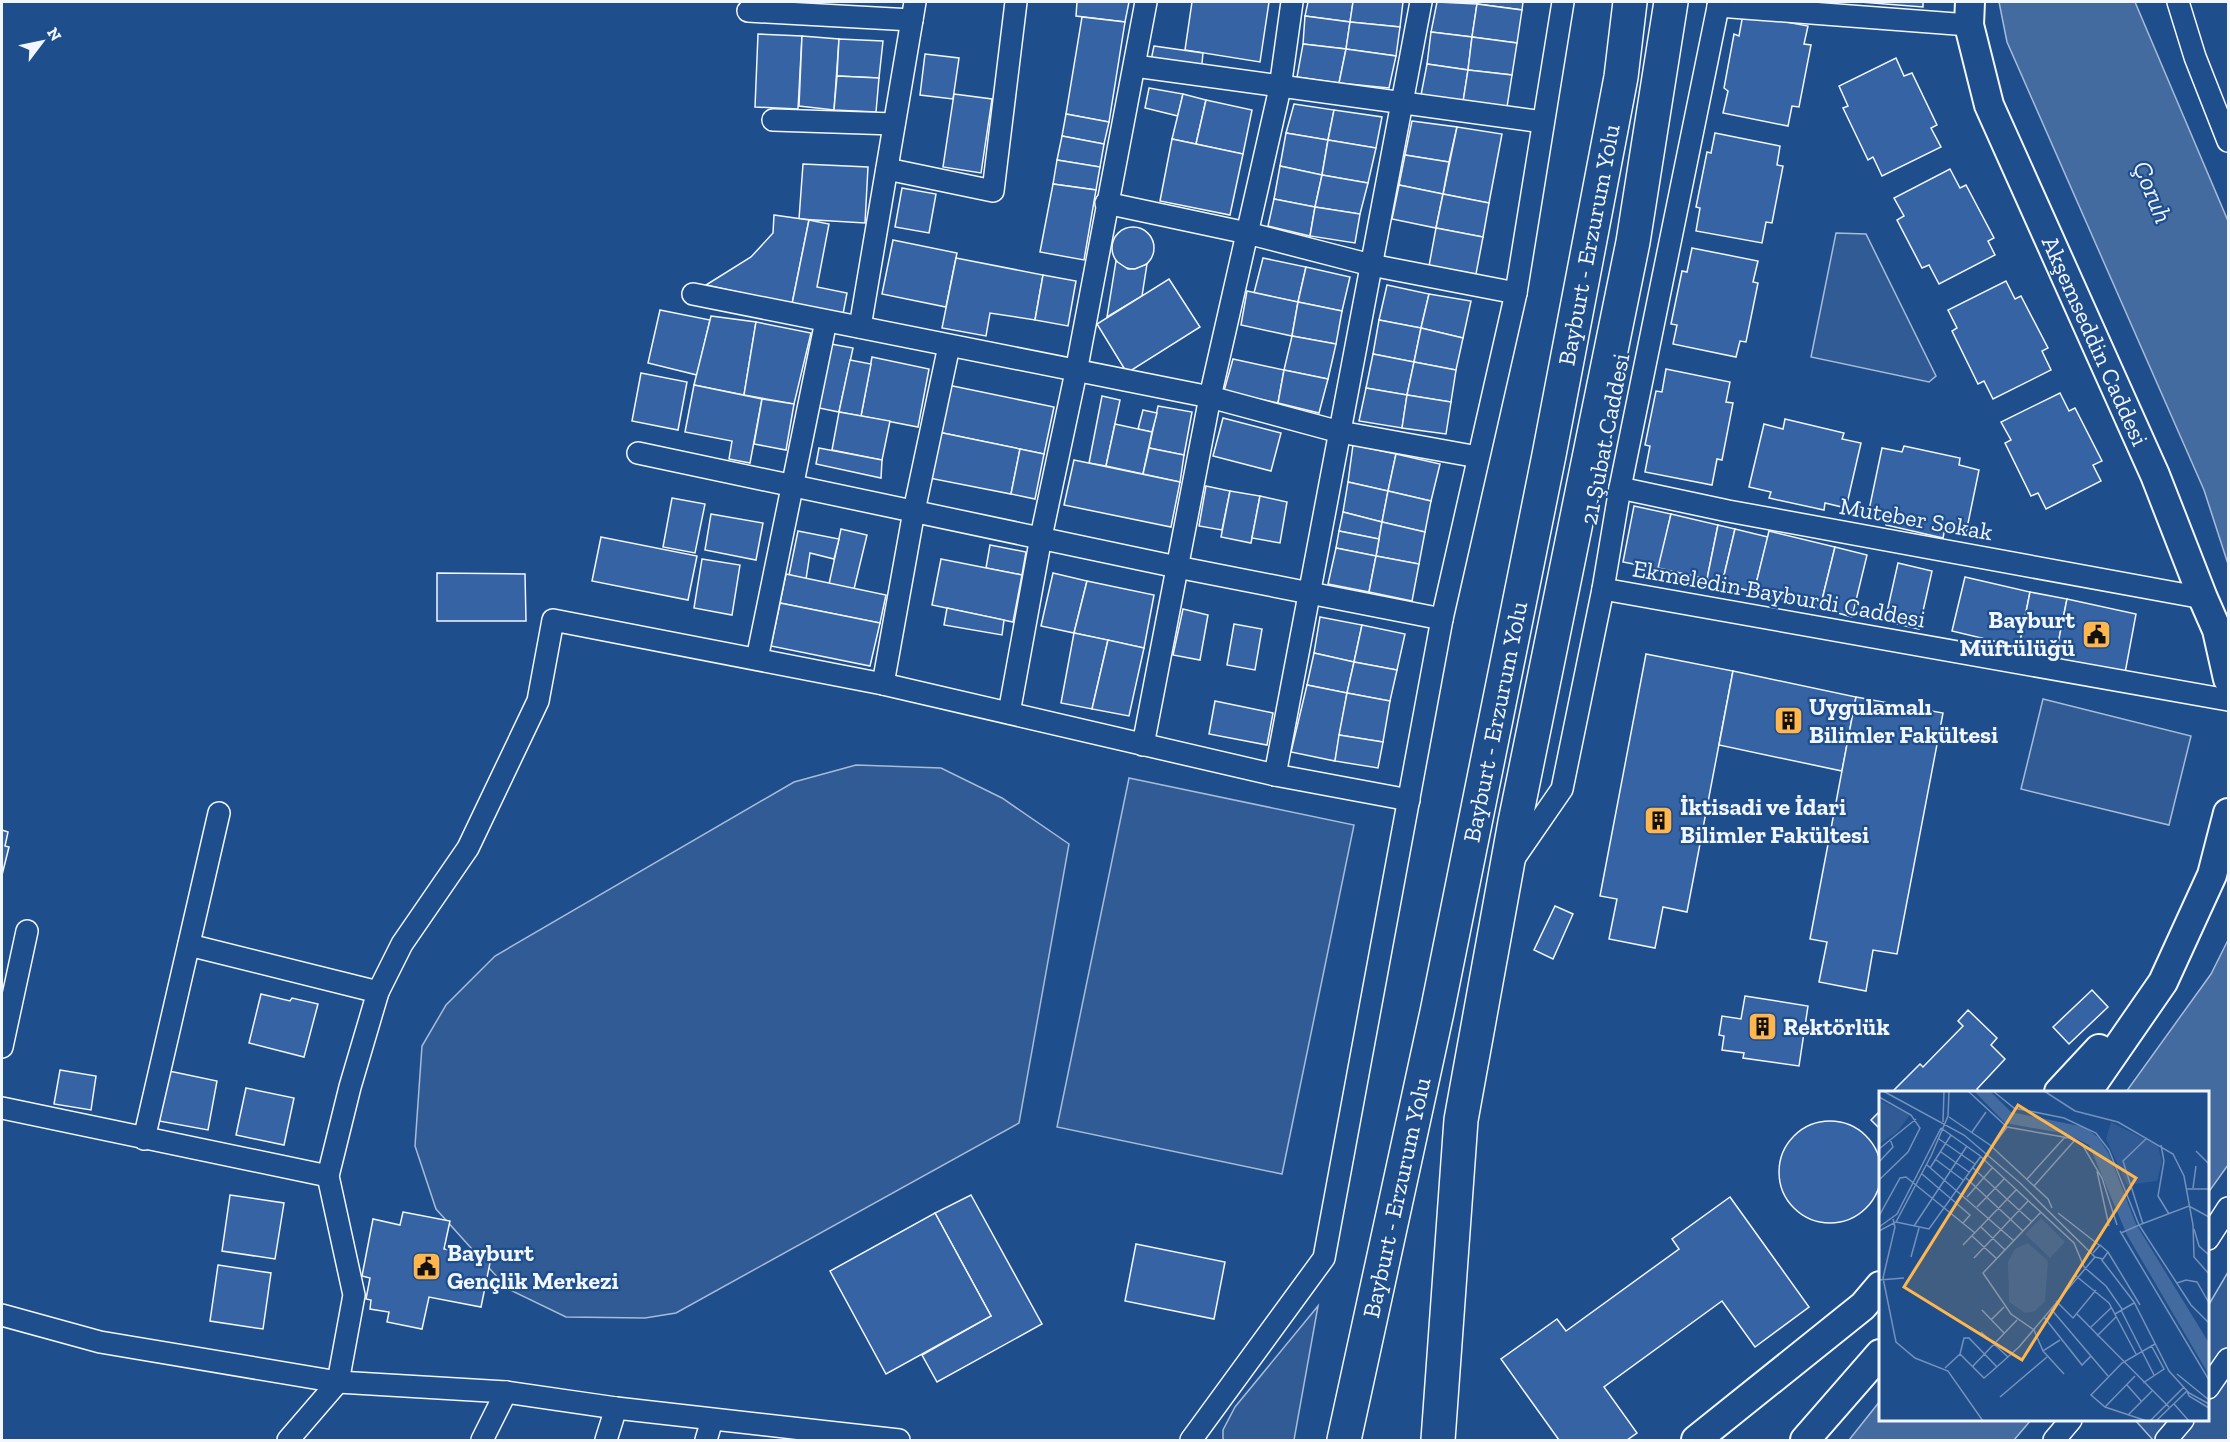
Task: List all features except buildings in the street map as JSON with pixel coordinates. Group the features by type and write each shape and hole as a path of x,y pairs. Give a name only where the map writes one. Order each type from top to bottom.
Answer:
{"highway":[{"name":"Bayburt - Erzurum Yolu","path":"1344,1440 1434,1023 1547,467 1621,77 1630,2"},
{"name":"Bayburt - Erzurum Yolu","path":"1438,1440 1461,1120 1506,870 1633,242 1671,2"}],"street":[{"path":"887,169 993,191 1016,2"},
{"path":"1010,713 1041,537 1076,372 1106,203 1146,2"},
{"path":"1143,745 1210,397 1280,87 1292,2"},
{"path":"1275,775 1421,2"},
{"path":"1191,1440 1324,1258 1442,619 1515,293 1563,2"},
{"path":"2178,2 2195,57 2229,141"},
{"path":"1718,4 1969,13"},
{"name":"21 Şubat Caddesi","path":"1506,870 1562,789 1604,589 1620,488 1718,4"},
{"path":"748,11 914,11 860,327"},
{"name":"Akşemseddin Caddesi","path":"1969,13 1989,105 2155,474 2217,630 2229,679"},
{"path":"1135,66 1543,122"},
{"path":"773,120 894,124"},
{"path":"1106,203 1247,232 1371,265 1515,293"},
{"path":"693,294 1210,397 1340,432 1478,458"},
{"path":"757,659 826,321"},
{"path":"883,684 914,511 949,346"},
{"path":"638,453 1177,567 1442,619"},
{"name":"Muteber Sokak","path":"1620,488 1728,511 2203,598"},
{"name":"Ekmeledin Bayburdi Caddesi","path":"1604,589 2229,700"},
{"path":"288,1440 338,1382 354,1295 328,1176 350,1087 378,992 402,944 468,848 538,701 553,620 883,684 1275,775 1409,800"},
{"path":"144,1139 219,813"},
{"path":"2088,1091 2163,982 2212,875 2229,813"},
{"path":"2,1047 27,931"},
{"path":"189,945 378,992"},
{"path":"2060,1091 2163,982"},
{"path":"2,1108 328,1176"},
{"path":"2209,1238 2229,1208"},
{"path":"1696,1440 1863,1306 1879,1288"},
{"path":"2,1315 100,1342 338,1382 506,1392 712,1420 899,1440"},
{"path":"1805,1440 1879,1356"},
{"path":"2209,1387 2229,1359"},
{"path":"482,1440 506,1392"},
{"path":"606,1440 616,1408"},
{"path":"706,1440 712,1420"},
{"path":"2054,1440 2068,1421"},
{"path":"2166,1440 2181,1421"}],"shaded area":[{"path":"1836,233 1866,234 1936,376 1929,382 1811,357"},
{"path":"2043,699 2191,736 2169,825 2021,789"},
{"path":"856,765 941,768 1002,798 1069,844 1019,1123 676,1313 645,1318 566,1317 508,1289 436,1209 415,1146 422,1046 446,1005 495,956 794,782"},
{"path":"1129,778 1354,825 1282,1174 1057,1127"},
{"path":"2228,1272 2228,1440 2153,1440 2136,1421 2209,1421 2209,1304"},
{"path":"1318,1306 1294,1440 1223,1440 1223,1430 1235,1407"}],"water":[{"name":"Çoruh","path":"1999,2 2135,2 2228,221 2228,564 2204,490 2007,42"},
{"path":"2228,940 2228,1165 2209,1192 2209,1091 2127,1091 2211,974"},
{"path":"1879,1402 1879,1421 2030,1421 2014,1440 1849,1440"}],"place":[{"name":"Bayburt Müftülüğü","path":"2096,634"},
{"name":"Uygulamalı Bilimler Fakültesi","path":"1788,721"},
{"name":"İktisadi ve İdari Bilimler Fakültesi","path":"1659,821"},
{"name":"Rektörlük","path":"1762,1027"},
{"name":"Bayburt Gençlik Merkezi","path":"426,1267"}]}
